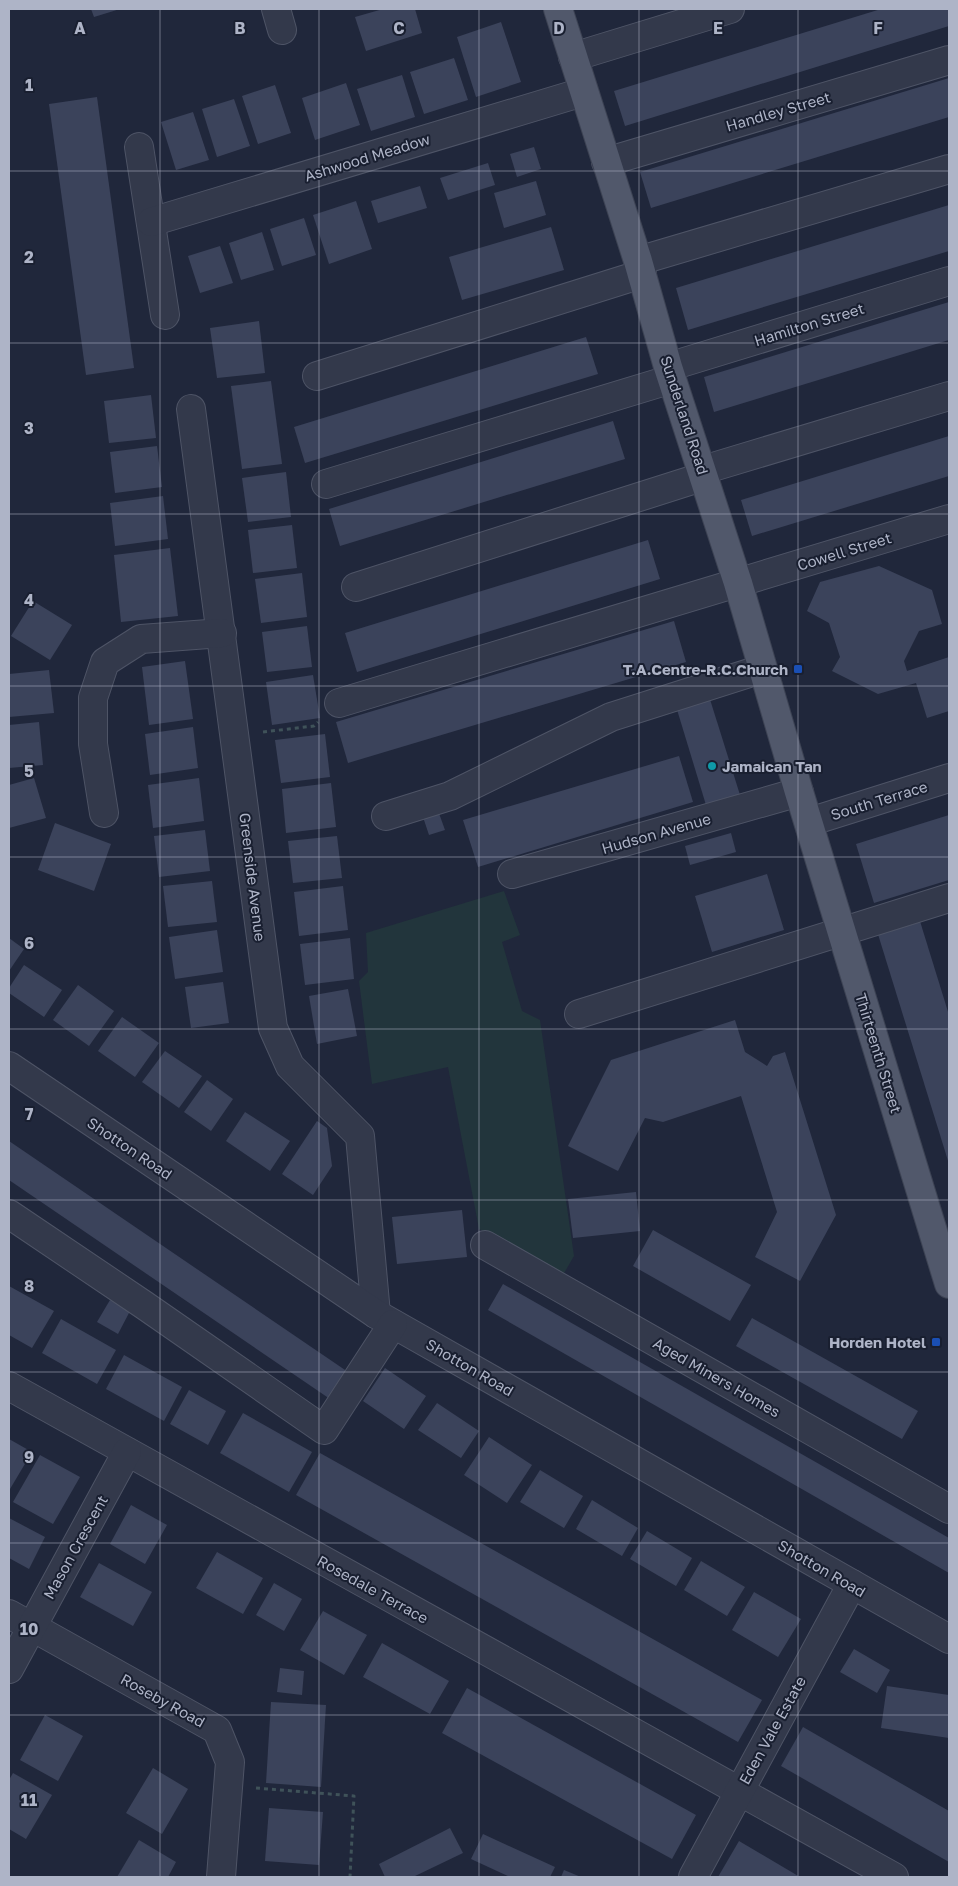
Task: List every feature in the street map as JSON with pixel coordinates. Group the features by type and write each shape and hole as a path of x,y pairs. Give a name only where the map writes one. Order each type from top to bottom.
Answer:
{"main road":[{"name":"Sunderland Road","path":"558,9 640,268 670,373 704,473 738,583 808,822"},
{"name":"Thirteenth Street","path":"808,822 949,1284"}],"street":[{"path":"573,56 730,9"},
{"name":"Handley Street","path":"606,162 949,60"},
{"name":"Ashwood Meadow","path":"151,222 583,92"},
{"path":"140,147 165,315"},
{"path":"317,376 640,268 949,169"},
{"name":"Hamilton Street","path":"326,484 670,373 949,280"},
{"path":"356,586 949,396"},
{"name":"Greenside Avenue","path":"191,409 273,1028 290,1066 360,1136 385,1319"},
{"name":"Cowell Street","path":"339,703 949,519"},
{"path":"104,813 93,744 93,698 105,662 141,639 222,633"},
{"path":"386,816 450,796 610,717 762,669"},
{"name":"South Terrace","path":"808,822 949,778"},
{"name":"Hudson Avenue","path":"512,874 799,792"},
{"path":"579,1014 949,900"},
{"name":"Shotton Road","path":"9,1066 385,1319 949,1639"},
{"path":"9,1214 144,1304 324,1430 385,1319"},
{"name":"Aged Miners Homes","path":"485,1245 949,1509"},
{"name":"Rosedale Terrace","path":"9,1386 894,1877"},
{"name":"Mason Crescent","path":"9,1669 20,1620 127,1452"},
{"name":"Eden Vale Estate","path":"693,1877 852,1584"},
{"name":"Roseby Road","path":"20,1620 217,1730 230,1762 221,1877"}],"path":[{"path":"235,736 314,726 339,703"},
{"path":"228,1786 354,1796 350,1877"}],"shaded area":[{"path":"504,891 520,935 502,942 522,1011 540,1020 574,1256 563,1275 479,1229 448,1067 372,1084 359,981 368,972 366,933"}],"building":[{"path":"91,9 120,9 94,17"},
{"path":"383,9 415,9 422,33 366,51 355,17"},
{"path":"881,9 949,9 949,26 625,126 614,91"},
{"path":"501,22 521,82 476,97 457,37"},
{"path":"454,58 468,100 424,114 410,72"},
{"path":"402,75 415,117 371,131 357,89"},
{"path":"949,78 949,117 651,208 640,172"},
{"path":"346,83 360,125 315,140 302,98"},
{"path":"275,85 291,133 258,144 242,96"},
{"path":"97,97 134,368 86,375 49,104"},
{"path":"234,99 250,146 217,157 202,109"},
{"path":"193,112 209,160 176,170 161,122"},
{"path":"534,147 541,169 517,177 510,154"},
{"path":"488,163 495,185 448,200 440,178"},
{"path":"536,181 546,215 504,228 494,193"},
{"path":"420,186 427,208 378,223 371,201"},
{"path":"356,201 372,249 329,264 313,215"},
{"path":"949,205 949,251 688,330 676,288"},
{"path":"304,218 316,255 282,266 270,229"},
{"path":"551,227 564,270 462,300 449,257"},
{"path":"262,232 274,270 241,280 229,243"},
{"path":"220,246 233,283 200,293 188,256"},
{"path":"949,302 949,340 714,412 704,377"},
{"path":"259,321 265,373 217,378 210,328"},
{"path":"586,337 598,374 305,463 294,427"},
{"path":"271,381 282,464 242,469 231,386"},
{"path":"151,395 156,438 109,443 104,401"},
{"path":"613,421 625,459 340,546 329,509"},
{"path":"949,436 949,476 752,536 741,500"},
{"path":"157,446 162,487 115,493 110,452"},
{"path":"286,472 291,517 248,522 242,478"},
{"path":"163,496 168,539 115,546 110,503"},
{"path":"292,525 297,568 253,573 248,530"},
{"path":"648,540 660,579 357,672 345,633"},
{"path":"170,548 178,616 121,622 114,555"},
{"path":"879,566 932,590 942,624 919,631 904,661 907,671 949,657 949,711 927,718 916,683 878,694 832,671 840,657 829,623 807,611 820,582"},
{"path":"302,573 307,617 261,623 255,579"},
{"path":"33,601 72,625 50,660 11,636"},
{"path":"674,621 686,662 348,763 336,722"},
{"path":"307,626 312,667 267,672 262,632"},
{"path":"185,661 193,719 149,725 142,667"},
{"path":"49,670 54,713 9,717 9,674"},
{"path":"313,675 320,718 272,725 266,682"},
{"path":"708,693 740,795 706,805 675,703"},
{"path":"39,722 43,765 9,768 9,725"},
{"path":"193,727 198,768 150,775 145,734"},
{"path":"325,734 330,777 281,783 275,740"},
{"path":"679,756 693,802 478,867 463,820"},
{"path":"34,778 46,818 9,828 9,785"},
{"path":"199,778 204,821 153,828 148,785"},
{"path":"331,783 336,827 286,833 282,789"},
{"path":"436,805 445,830 429,835 421,811"},
{"path":"949,815 949,880 874,903 856,844"},
{"path":"55,823 111,844 94,891 38,870"},
{"path":"205,830 210,871 159,877 154,836"},
{"path":"731,833 736,852 690,865 685,846"},
{"path":"337,836 342,878 293,883 288,841"},
{"path":"767,874 784,930 712,952 695,896"},
{"path":"212,881 217,922 168,927 163,886"},
{"path":"343,886 348,930 299,936 294,892"},
{"path":"919,918 949,1015 949,1164 877,931"},
{"path":"217,930 223,972 175,979 169,937"},
{"path":"9,938 24,949 9,971"},
{"path":"350,938 354,979 305,985 300,944"},
{"path":"24,965 62,990 44,1017 9,993 9,988"},
{"path":"223,982 229,1023 191,1028 185,987"},
{"path":"78,985 114,1011 89,1046 53,1020"},
{"path":"348,989 357,1036 317,1044 309,996"},
{"path":"122,1017 159,1043 135,1077 98,1051"},
{"path":"735,1020 745,1052 767,1066 773,1056 785,1052 836,1215 800,1281 755,1257 777,1212 741,1096 663,1122 645,1118 618,1171 568,1146 611,1060"},
{"path":"165,1051 202,1076 179,1108 142,1082"},
{"path":"207,1080 233,1099 211,1131 184,1112"},
{"path":"245,1112 290,1141 270,1171 226,1141"},
{"path":"317,1121 327,1128 332,1166 313,1195 282,1174"},
{"path":"9,1141 348,1372 330,1399 9,1180"},
{"path":"636,1192 640,1231 573,1238 568,1199"},
{"path":"462,1210 467,1257 397,1264 392,1217"},
{"path":"653,1230 751,1285 730,1321 633,1266"},
{"path":"503,1284 949,1538 949,1573 488,1310"},
{"path":"9,1286 54,1311 32,1348 9,1335"},
{"path":"110,1300 130,1311 118,1334 97,1322"},
{"path":"752,1318 918,1411 902,1439 736,1346"},
{"path":"61,1319 116,1350 97,1384 42,1353"},
{"path":"124,1355 182,1387 164,1421 106,1389"},
{"path":"385,1368 426,1396 404,1429 363,1401"},
{"path":"189,1390 226,1411 208,1445 170,1424"},
{"path":"437,1403 479,1431 461,1458 418,1430"},
{"path":"243,1413 312,1452 289,1492 220,1453"},
{"path":"489,1437 532,1465 507,1503 464,1475"},
{"path":"9,1439 32,1452 10,1489 9,1488"},
{"path":"320,1453 762,1700 738,1742 296,1495"},
{"path":"40,1455 80,1477 53,1524 13,1502"},
{"path":"540,1470 583,1496 564,1528 520,1502"},
{"path":"592,1500 638,1528 622,1556 576,1529"},
{"path":"131,1505 167,1525 145,1564 110,1544"},
{"path":"9,1518 45,1537 29,1569 9,1558"},
{"path":"647,1531 692,1558 676,1586 630,1559"},
{"path":"217,1552 263,1578 243,1614 196,1588"},
{"path":"701,1561 745,1587 727,1616 684,1590"},
{"path":"99,1563 152,1592 133,1626 80,1597"},
{"path":"274,1583 302,1599 284,1631 256,1615"},
{"path":"754,1592 801,1619 778,1657 732,1630"},
{"path":"323,1611 367,1635 344,1675 300,1650"},
{"path":"382,1643 449,1681 430,1714 363,1677"},
{"path":"854,1649 890,1670 877,1693 840,1672"},
{"path":"280,1668 304,1671 302,1695 277,1692"},
{"path":"887,1686 949,1695 949,1738 881,1728"},
{"path":"467,1688 696,1815 672,1859 442,1733"},
{"path":"271,1702 326,1705 321,1787 266,1783"},
{"path":"45,1715 83,1736 58,1781 20,1760"},
{"path":"803,1727 949,1811 949,1862 781,1766"},
{"path":"153,1768 188,1789 162,1834 126,1813"},
{"path":"13,1773 52,1795 26,1839 9,1829 9,1780"},
{"path":"269,1808 323,1812 319,1865 265,1861"},
{"path":"450,1828 463,1853 413,1877 385,1877 379,1864"},
{"path":"483,1834 555,1867 550,1877 510,1877 471,1859"},
{"path":"139,1840 176,1862 168,1877 117,1877"},
{"path":"739,1841 778,1864 800,1877 718,1877"},
{"path":"564,1870 581,1877 561,1877"}],"place":[{"name":"T.A.Centre-R.C.Church","path":"798,669"},
{"name":"Jamaican Tan","path":"712,766"},
{"name":"Horden Hotel","path":"936,1342"}]}
